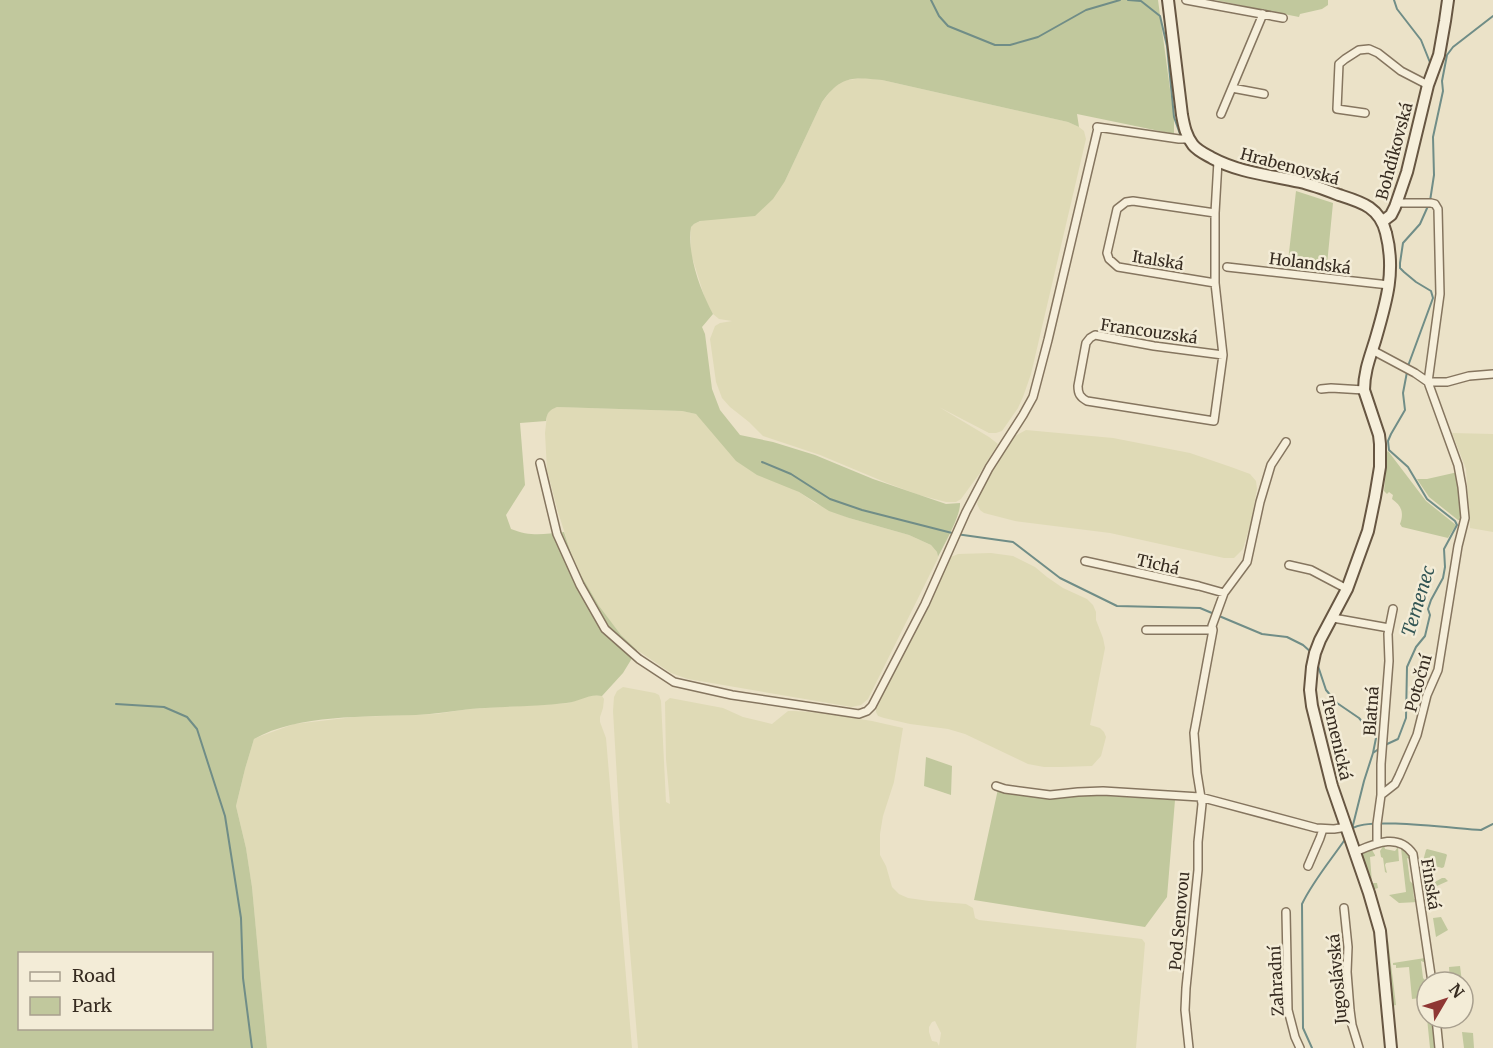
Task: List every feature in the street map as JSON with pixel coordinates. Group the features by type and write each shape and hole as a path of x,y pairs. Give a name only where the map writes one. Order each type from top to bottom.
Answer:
{"street":[{"path":"540,463 557,534 580,585 605,628 639,659 674,682 732,695 859,714 867,711 925,604 966,512 989,468 1033,397 1096,127 1189,139 1182,115 1168,0"},
{"path":"1186,0 1283,18"},
{"name":"Bohdíkovská","path":"1383,221 1391,215 1398,203 1428,85 1439,55 1448,0"},
{"path":"1221,114 1263,14"},
{"name":"Bohdíkovská","path":"1365,113 1337,109 1339,64 1359,50 1369,49 1378,53 1401,71 1428,85"},
{"path":"1232,88 1264,94"},
{"name":"Hrabenovská","path":"1189,139 1198,150 1218,161 1252,173 1316,186 1356,200 1370,208 1383,221"},
{"path":"1218,161 1215,283 1223,355"},
{"name":"Italská","path":"1215,213 1133,201 1126,202 1117,209 1107,253 1109,259 1118,267 1215,283"},
{"name":"Potoční","path":"1381,795 1395,784 1399,776 1417,735 1427,695 1438,670 1458,546 1465,518 1458,465 1428,382 1440,294 1438,213 1435,204 1398,203"},
{"name":"Temenická","path":"1383,221 1389,246 1389,285 1387,301 1364,375 1364,390 1379,435 1380,467 1368,531 1347,589 1315,653 1310,690 1332,786 1380,931 1391,1048"},
{"name":"Holandská","path":"1227,267 1389,285"},
{"name":"Francouzská","path":"1095,335 1223,355 1214,421 1087,401 1081,398 1078,392 1086,343 1095,335"},
{"path":"1372,350 1428,382 1447,382 1469,376 1493,374"},
{"path":"1321,389 1364,390"},
{"name":"Pod Senovou","path":"1189,1048 1185,1010 1202,804 1194,733 1212,626 1224,594 1247,562 1271,465 1286,442"},
{"name":"Tichá","path":"1085,561 1199,586 1224,594"},
{"path":"1289,565 1311,570 1347,589"},
{"name":"Blatná","path":"1381,795 1389,628 1393,609"},
{"path":"1333,618 1389,628"},
{"path":"1146,630 1213,630"},
{"path":"996,786 1050,795 1103,791 1200,797 1323,829 1347,829"},
{"path":"1354,849 1377,843 1381,795"},
{"path":"1308,866 1323,829"},
{"name":"Finská","path":"1377,843 1388,841 1399,844 1408,848 1414,858 1430,970"},
{"name":"Jugoslávská","path":"1344,908 1350,1010 1359,1048"},
{"name":"Zahradní","path":"1286,912 1288,1010 1300,1048"},
{"path":"1437,1030 1439,1048"}],"shaded area":[{"path":"863,78 882,80 1068,122 1084,131 1086,139 1031,374 1018,408 1002,431 989,433 939,407 998,444 980,473 961,499 956,502 946,502 919,495 820,455 763,436 722,398 716,382 710,339 715,326 732,321 719,319 706,302 691,254 691,227 785,181 822,102 840,82"},
{"path":"557,407 682,411 696,414 785,485 815,503 849,518 909,535 931,545 937,552 938,558 868,699 861,705 852,707 688,679 671,673 637,650 621,635 599,607 575,565 558,512 547,470 545,433 547,415 551,409"},
{"path":"1026,430 1113,438 1190,453 1250,474 1256,481 1257,489 1243,549 1234,558 1224,558 1110,533 1015,521 984,513 977,504 981,489 1015,436"},
{"path":"1452,433 1493,434 1493,532 1470,528 1466,469"},
{"path":"991,553 1013,556 1035,567 1063,588 1087,599 1093,605 1105,648 1090,725 1100,728 1106,737 1101,756 1092,766 1044,767 1028,764 965,734 884,718 878,716 876,712 876,707 951,557 958,554"},
{"path":"623,687 659,695 666,802 670,804 665,702 670,698 723,708 743,717 772,724 788,711 795,711 823,713 903,728 894,782 880,834 880,855 892,887 899,894 908,898 966,904 973,908 975,918 979,920 1142,939 1145,943 1136,1048 638,1048 620,830 613,711 617,691","holes":["935,1021 941,1033 939,1046 937,1042 932,1041 929,1032 932,1022"]},
{"path":"591,695 602,696 604,699 600,722 606,738 632,1048 267,1048 252,887 236,806 254,739 294,724 354,717 436,714 469,709 569,703"}],"green space":[{"path":"0,0 1158,0 1174,134 1077,114 1079,127 1068,122 882,80 848,80 835,87 822,102 785,181 773,199 755,216 700,221 691,227 691,249 696,272 713,314 702,327 705,334 712,389 720,410 740,435 815,455 873,479 946,504 960,503 955,522 938,557 931,545 909,535 829,511 799,492 757,475 736,461 696,414 682,411 557,407 549,412 546,421 520,423 525,485 506,515 511,529 531,534 564,532 575,565 599,606 621,635 637,650 623,673 602,696 542,705 416,715 333,718 291,725 254,739 236,806 252,887 267,1048 0,1048"},
{"path":"1215,0 1328,0 1328,5 1322,9 1300,14 1299,17"},
{"path":"1296,191 1333,203 1326,275 1287,270"},
{"path":"1388,451 1426,501 1456,525 1448,538 1402,527 1400,507 1392,499 1393,495 1384,491"},
{"path":"1458,472 1463,520 1458,520 1429,497 1417,479"},
{"path":"926,757 952,766 951,795 924,786"},
{"path":"998,789 1055,799 1091,795 1175,800 1167,897 1145,927 974,900"},
{"path":"1384,845 1385,849 1395,851 1398,847 1399,861 1386,863 1387,873 1380,851"},
{"path":"1401,848 1410,854 1412,860 1407,858 1410,881 1415,886 1413,887 1414,899 1418,902 1399,903 1389,895 1406,892"},
{"path":"1427,849 1447,855 1444,867 1424,863"},
{"path":"1368,850 1372,850 1375,855 1370,857 1372,883 1377,883 1378,888 1375,889 1373,888 1362,856"},
{"path":"1442,878 1448,881 1430,889 1433,895 1427,898 1426,887"},
{"path":"1441,917 1448,930 1436,937 1433,918"},
{"path":"1388,940 1396,1005 1392,1006 1388,968"},
{"path":"1425,958 1426,963 1421,961 1422,970 1415,970 1415,999 1412,999 1409,967 1396,968 1393,963"},
{"path":"1460,966 1460,970 1449,970 1449,967"},
{"path":"1428,1030 1434,1030 1436,1048 1430,1048"},
{"path":"1462,1032 1473,1033 1474,1048 1464,1048"}],"waterway":[{"path":"931,0 939,16 948,26 995,45 1010,45 1038,37 1086,10 1120,0"},
{"path":"1128,0 1141,1 1160,16 1167,46 1174,117 1180,134"},
{"name":"Temenec","path":"1394,0 1397,9 1421,40 1431,65"},
{"name":"Temenec","path":"1430,201 1434,175 1433,137 1443,91 1442,81 1447,55 1453,47 1493,16"},
{"name":"Temenec","path":"1408,366 1433,298 1431,291 1400,268 1400,263 1403,243 1420,224 1428,206"},
{"name":"Temenec","path":"1385,745 1398,739 1406,718 1407,667 1416,647 1425,636 1430,615 1428,609 1443,578 1444,549 1457,525 1427,499 1408,467 1389,450 1388,441 1405,410 1403,393 1407,372"},
{"path":"762,462 791,474 830,499 862,510 956,534 1013,542 1060,578 1117,606 1200,608 1262,634 1287,637 1303,645 1312,653"},
{"path":"1317,663 1326,690 1337,703 1359,718 1376,738 1373,753"},
{"path":"116,704 164,707 187,717 197,729 225,816 241,918 243,978 252,1048"},
{"name":"Temenec","path":"1352,829 1373,753 1380,748"},
{"path":"1353,828 1376,824 1414,824 1481,830 1493,824"},
{"name":"Temenec","path":"1312,1048 1303,1028 1302,904 1346,838"}]}
